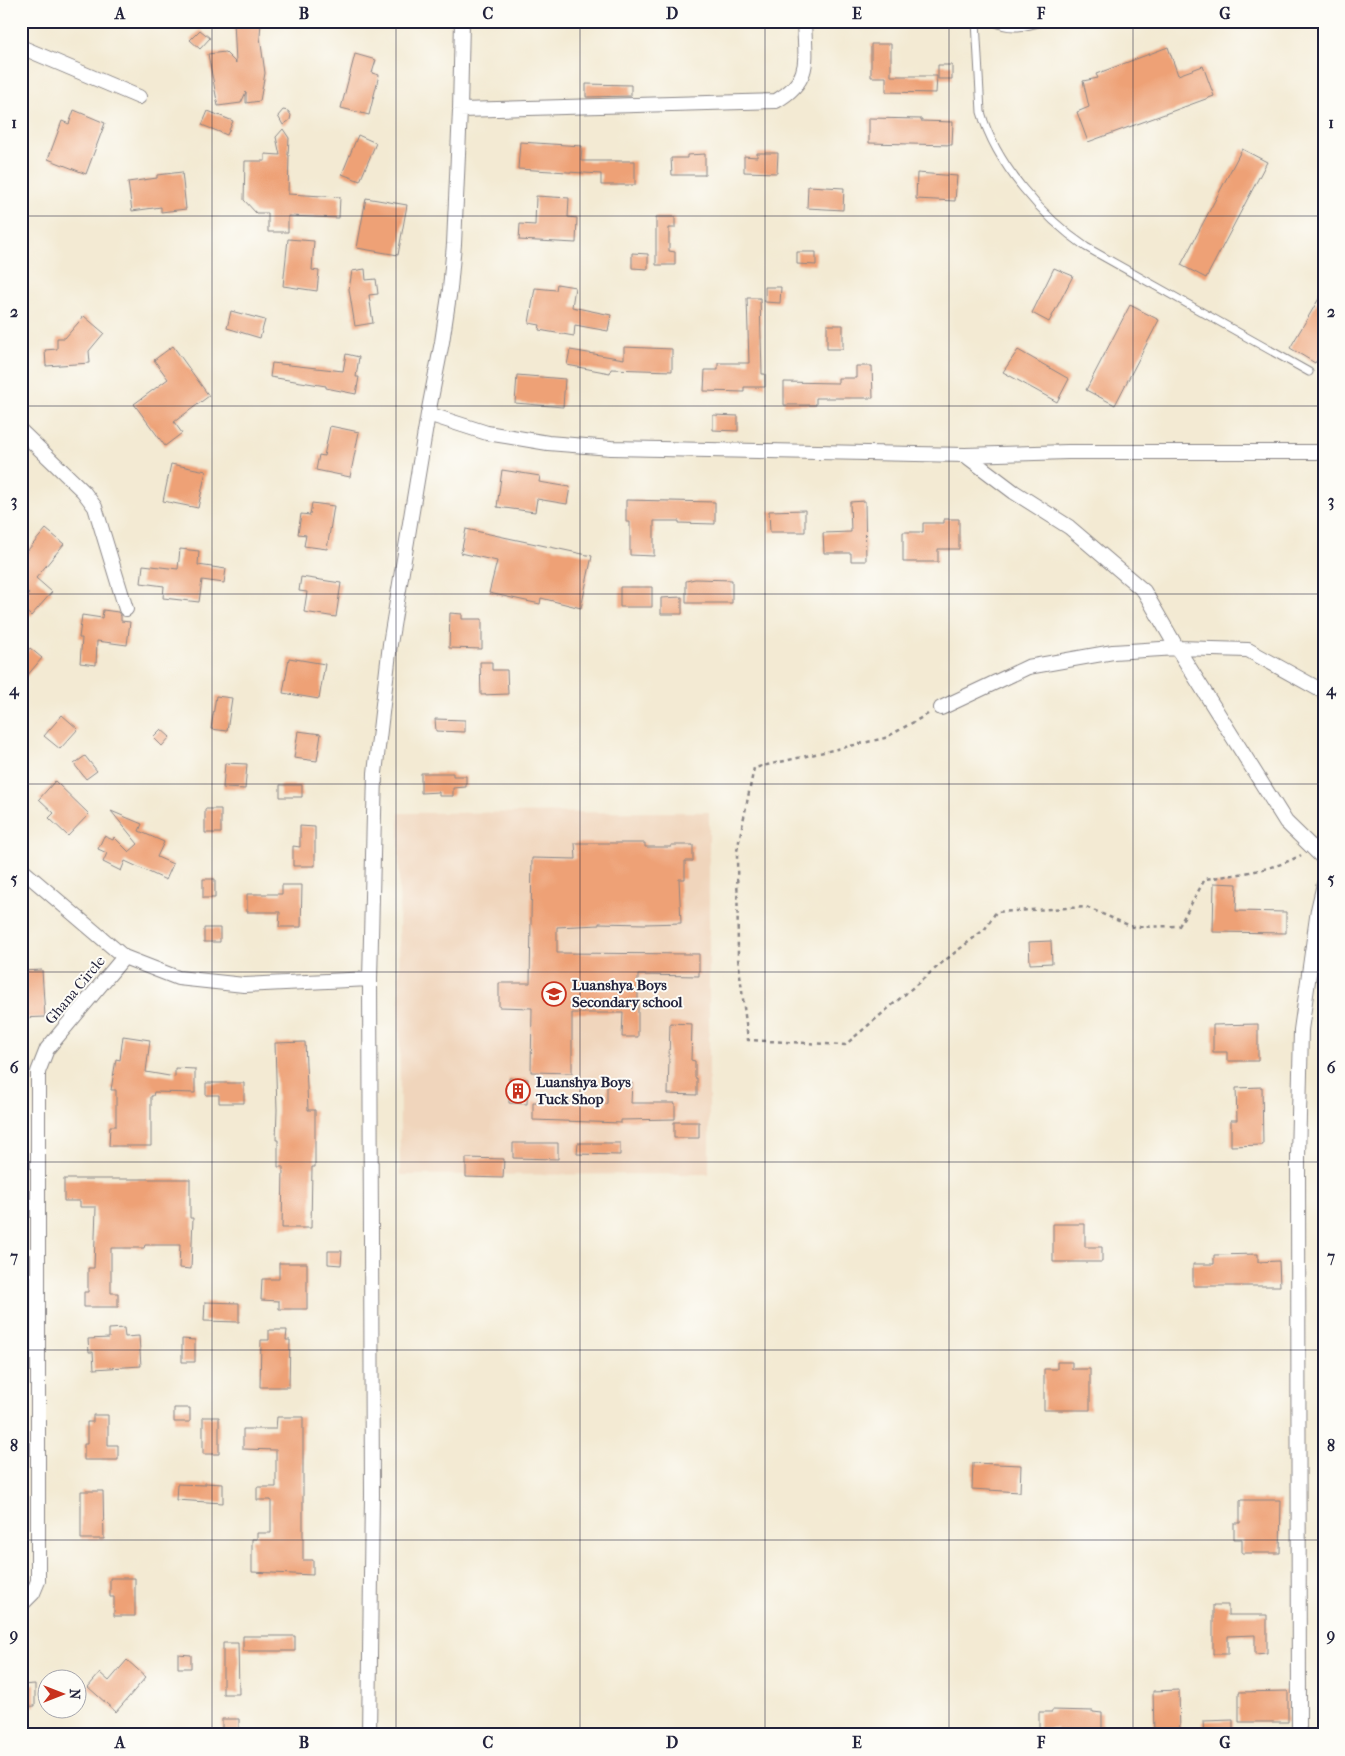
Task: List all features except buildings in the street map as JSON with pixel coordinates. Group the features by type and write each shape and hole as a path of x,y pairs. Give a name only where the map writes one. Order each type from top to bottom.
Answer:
{"street":[{"path":"369,1735 372,1495 370,979 375,773 390,644 450,289 460,110 462,21"},
{"path":"460,110 776,101 787,95 801,80 805,68 804,21"},
{"path":"21,47 140,97"},
{"path":"428,414 487,433 548,443 611,448 965,455 1068,452 1324,452"},
{"path":"21,431 83,491 94,507 126,609"},
{"path":"965,455 1014,492 1069,527 1144,591 1177,648 1286,822 1324,859"},
{"path":"941,708 1028,667 1113,652 1177,648 1248,650 1324,692"},
{"path":"21,869 124,957 178,978 244,985 370,979"},
{"path":"1299,1735 1298,1158 1301,1030 1318,910 1324,884"},
{"name":"Ghana Circle","path":"21,1605 33,1593 38,1581 38,1072 47,1049 124,957"}],"lane":[{"path":"976,21 981,112 984,125 994,147 1030,198 1070,236 1086,247 1309,372"},
{"path":"993,21 1001,26 1025,27 1044,21"}],"path":[{"path":"941,708 885,738 754,768 737,851 738,958 748,1040 845,1045 985,929 996,912 1086,907 1133,927 1179,926 1205,879 1244,874 1293,860 1313,848"}],"shaded area":[{"name":"Luanshya Boys Secondary school","path":"709,812 709,1174 400,1175 399,813"}],"place":[{"name":"Luanshya Boys Secondary school","path":"554,994"},
{"name":"Luanshya Boys Tuck Shop","path":"518,1091"}]}
